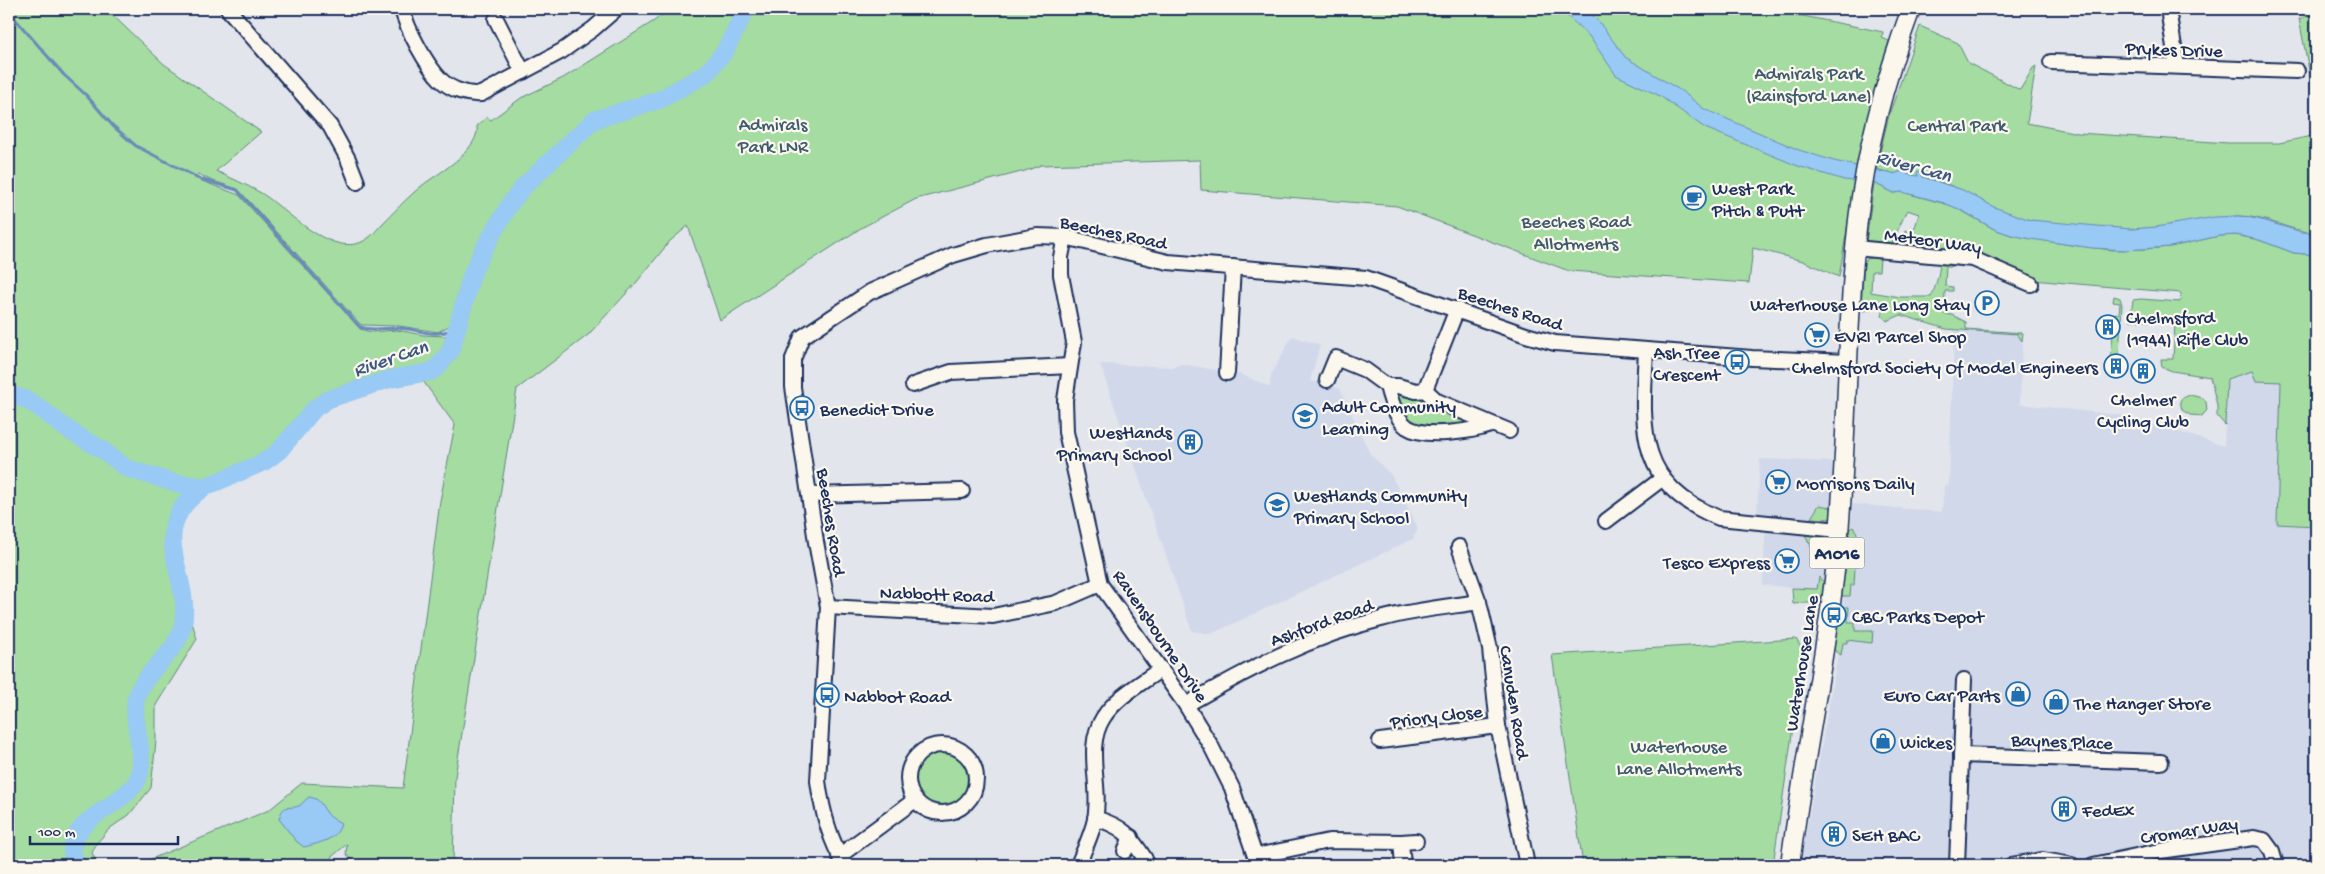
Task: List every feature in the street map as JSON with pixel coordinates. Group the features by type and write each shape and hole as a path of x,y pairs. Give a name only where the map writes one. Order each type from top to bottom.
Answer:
{"main road":[{"name":"Waterhouse Lane","path":"1790,865 1830,609 1839,530 1848,362 1856,248 1862,198 1880,106 1911,9"}],"street":[{"path":"228,9 330,126 348,159 357,182"},
{"path":"402,9 416,42 442,80 454,88 471,95 481,94 562,51 593,29 616,9"},
{"path":"2168,9 2177,66"},
{"path":"496,19 523,72"},
{"name":"Prykes Drive","path":"2051,62 2297,71"},
{"name":"Beeches Road","path":"842,861 825,819 818,781 828,607 816,542 793,387 793,359 802,337 870,292 953,255 987,245 1037,236 1065,237 1168,262 1366,278 1526,335 1555,343 1646,351 1848,362"},
{"name":"Ravensbourne Drive","path":"1065,237 1061,257 1062,275 1074,342 1065,400 1066,432 1100,584 1186,705 1211,746 1232,788 1257,861"},
{"name":"Meteor Way","path":"1856,248 1973,260 2031,284"},
{"path":"1227,373 1233,267"},
{"path":"1426,390 1457,309"},
{"path":"1646,351 1644,424 1649,451 1663,478 1686,501 1703,512 1736,522 1839,530"},
{"path":"1326,380 1336,358 1366,370 1387,386 1398,386 1416,391 1426,390"},
{"path":"913,385 951,372 1070,366"},
{"path":"1387,386 1401,420 1408,428 1416,431 1474,431 1492,425"},
{"path":"1426,390 1437,401 1492,425 1509,430"},
{"path":"1606,521 1663,478"},
{"path":"810,495 962,491"},
{"name":"Canuden Road","path":"1459,547 1479,602 1490,648 1498,726 1527,865"},
{"name":"Nabbott Road","path":"828,607 992,616 1056,603 1100,584"},
{"name":"Ashford Road","path":"1186,705 1246,671 1327,636 1401,614 1479,602"},
{"path":"1078,865 1095,818 1094,745 1098,727 1114,704 1161,669"},
{"path":"1957,865 1964,680"},
{"name":"Priory Close","path":"1380,741 1498,726"},
{"path":"946,745 957,748 966,755 973,765 976,775 973,791 964,805 944,813 933,812 915,800 909,790 908,778 910,767 915,757 924,750 946,745"},
{"name":"Baynes Place","path":"1961,755 2161,762"},
{"path":"842,861 915,800"},
{"path":"1095,818 1115,824 1131,837 1145,859"},
{"path":"1125,851 1131,837"},
{"name":"Cromar Way","path":"2093,865 2160,851 2254,838 2264,840 2272,851 2276,865"},
{"path":"1257,861 1330,841 1416,841"},
{"path":"1402,842 1403,865"},
{"path":"2012,865 2043,860 2072,865"}],"shaded area":[{"path":"1954,330 2017,334 2022,341 2020,404 2128,416 2224,446 2227,380 2316,347 2316,865 1800,865 1838,655 1853,504 1942,512 1944,486 1949,485"},
{"name":"Westlands Community Primary School","path":"1292,336 1320,345 1310,381 1331,385 1340,389 1370,454 1391,475 1418,528 1413,539 1211,634 1192,631 1100,364 1173,367 1182,364 1242,375 1270,387 1271,375"},
{"path":"1760,459 1833,462 1830,543 1825,590 1763,585 1766,519 1757,518"}],"green space":[{"path":"9,9 106,9 164,64 261,132 216,171 261,193 311,230 325,239 340,244 354,244 367,239 412,194 461,157 473,142 477,126 487,117 491,120 521,98 563,78 654,21 662,15 665,9 1768,9 1883,32 1882,38 1889,41 1863,134 1839,277 1803,261 1753,248 1749,283 1569,271 1397,206 1201,190 1200,160 1041,165 1025,171 916,199 861,228 720,320 688,226 670,241 636,283 588,335 517,389 455,777 453,865 356,865 346,854 347,844 322,865 124,865 139,864 269,810 302,783 403,788 440,501 455,425 423,381 390,385 338,402 315,417 299,438 269,465 206,493 193,501 177,530 175,542 187,606 197,639 156,705 156,741 151,788 129,815 109,829 96,844 92,853 98,865 9,865","holes":["198,174 238,189 361,325 399,326 438,332 449,326 460,329 454,354 450,362 439,374 423,381 420,368 440,357 448,336 423,335 397,330 371,332 360,329 239,195 194,178"]},
{"path":"2316,13 2316,107 2299,19"},
{"name":"Central Park","path":"1920,26 1958,43 1968,63 2020,90 2036,66 2027,123 2078,133 2229,143 2279,143 2316,135 2316,233 2297,230 2258,218 2239,216 2133,229 2052,224 2008,214 1952,186 1935,180 1876,169 1889,115"},
{"path":"1874,183 1894,193 1902,192 1953,206 1994,229 2011,235 2071,245 2113,250 2146,249 2170,247 2219,236 2236,235 2259,240 2294,253 2316,255 2316,526 2277,524 2281,382 2256,381 2252,371 2227,379 2225,425 2217,416 2217,405 2210,377 2172,371 2162,367 2161,359 2173,359 2175,323 2130,320 2133,300 2180,302 2181,293 2032,280 1906,246 1903,239 1905,230 1909,232 1915,227 1919,214 1907,210 1891,245 1868,244 1866,242"},
{"path":"1867,259 1880,259 1879,271 1872,271 1871,292 1901,297 1931,297 1937,280 1940,262 1951,263 1951,267 1946,267 1945,286 1953,287 1953,291 1945,291 1944,314 1952,315 1966,322 1966,329 2023,333 2022,341 2017,334 1946,329 1901,315 1887,321 1882,316 1884,306 1873,303 1870,310 1863,311 1861,306 1864,263"},
{"path":"2114,296 2120,298 2122,305 2119,354 2111,356 2115,313 2119,314 2120,303 2113,302"},
{"path":"1395,392 1418,394 1474,419 1471,427 1467,423 1432,425 1429,429 1406,421 1407,416 1399,400 1395,399"},
{"path":"2190,395 2203,398 2206,402 2207,410 2202,416 2190,415 2182,410 2180,401 2182,398"},
{"path":"1819,505 1830,507 1832,511 1830,519 1811,518"},
{"path":"1853,527 1857,533 1854,585 1851,585 1850,596 1841,596 1846,535 1848,530"},
{"path":"1805,535 1824,536 1829,540 1827,563 1821,564"},
{"path":"1819,577 1825,584 1822,602 1793,604 1792,588 1817,589"},
{"path":"1839,607 1849,607 1848,622 1855,622 1855,631 1873,631 1872,643 1847,640 1847,643 1843,643 1841,655 1836,652 1833,647"},
{"name":"Waterhouse Lane Allotments","path":"1796,639 1804,652 1773,865 1583,865 1552,655"},
{"path":"936,750 948,750 963,758 971,773 971,785 963,800 948,808 936,808 921,800 913,785 913,773 921,758"}],"water":[{"path":"1560,9 1586,9 1599,22 1625,57 1683,92 1704,109 1799,150 1834,161 1893,174 1903,171 1907,174 1918,176 1917,172 1920,171 1923,177 1963,190 1994,207 2030,220 2131,229 2156,227 2215,217 2239,216 2258,219 2302,232 2316,233 2316,255 2294,253 2259,240 2236,235 2219,236 2170,247 2126,250 2092,248 2031,239 1994,229 1961,210 1944,203 1902,192 1894,193 1874,183 1844,180 1798,166 1705,128 1660,96 1616,75 1589,36"},
{"path":"309,797 318,801 330,816 341,823 339,829 332,837 304,847 296,841 279,819 284,808 299,806"}],"waterway":[{"name":"River Can","path":"9,394 27,400 37,406 67,429 104,451 126,468 175,483 205,487 264,462 279,451 315,408 329,399 390,379 430,372 438,367 451,350 472,274 483,250 510,204 523,187 594,120 659,100 706,74 725,51 746,9"},
{"path":"9,12 64,75 86,95 113,126 136,146 200,179 237,190 360,327 373,329 404,328 431,333 455,329"},
{"path":"77,865 72,851 74,840 79,831 86,823 130,790 136,783 140,773 141,764 135,715 137,695 149,675 172,649 182,629 184,609 182,590 172,537 176,520 186,503 205,487"}],"place":[{"name":"West Park Pitch & Putt","path":"1694,198"},
{"name":"Waterhouse Lane Long Stay","path":"1987,303"},
{"name":"Chelmsford (1944) Rifle Club","path":"2108,327"},
{"name":"EVRI Parcel Shop","path":"1817,335"},
{"name":"Ash Tree Crescent","path":"1737,362"},
{"name":"Chelmsford Society Of Model Engineers","path":"2116,366"},
{"name":"Chelmer Cycling Club","path":"2143,371"},
{"name":"Benedict Drive","path":"802,408"},
{"name":"Adult Community Learning","path":"1305,416"},
{"name":"Westlands Primary School","path":"1190,442"},
{"name":"Morrisons Daily","path":"1778,482"},
{"name":"Westlands Community Primary School","path":"1277,505"},
{"name":"Tesco Express","path":"1787,561"},
{"name":"CBC Parks Depot","path":"1834,615"},
{"name":"Euro Car Parts","path":"2018,694"},
{"name":"Nabbot Road","path":"827,695"},
{"name":"The Hanger Store","path":"2056,702"},
{"name":"Wickes","path":"1883,741"},
{"name":"FedEx","path":"2064,809"},
{"name":"SEH BAC","path":"1834,834"}],"park label":[{"name":"Admirals Park (Rainsford Lane)","path":"1809,83"},
{"name":"Admirals Park LNR","path":"773,134"},
{"name":"Beeches Road Allotments","path":"1576,231"}]}
